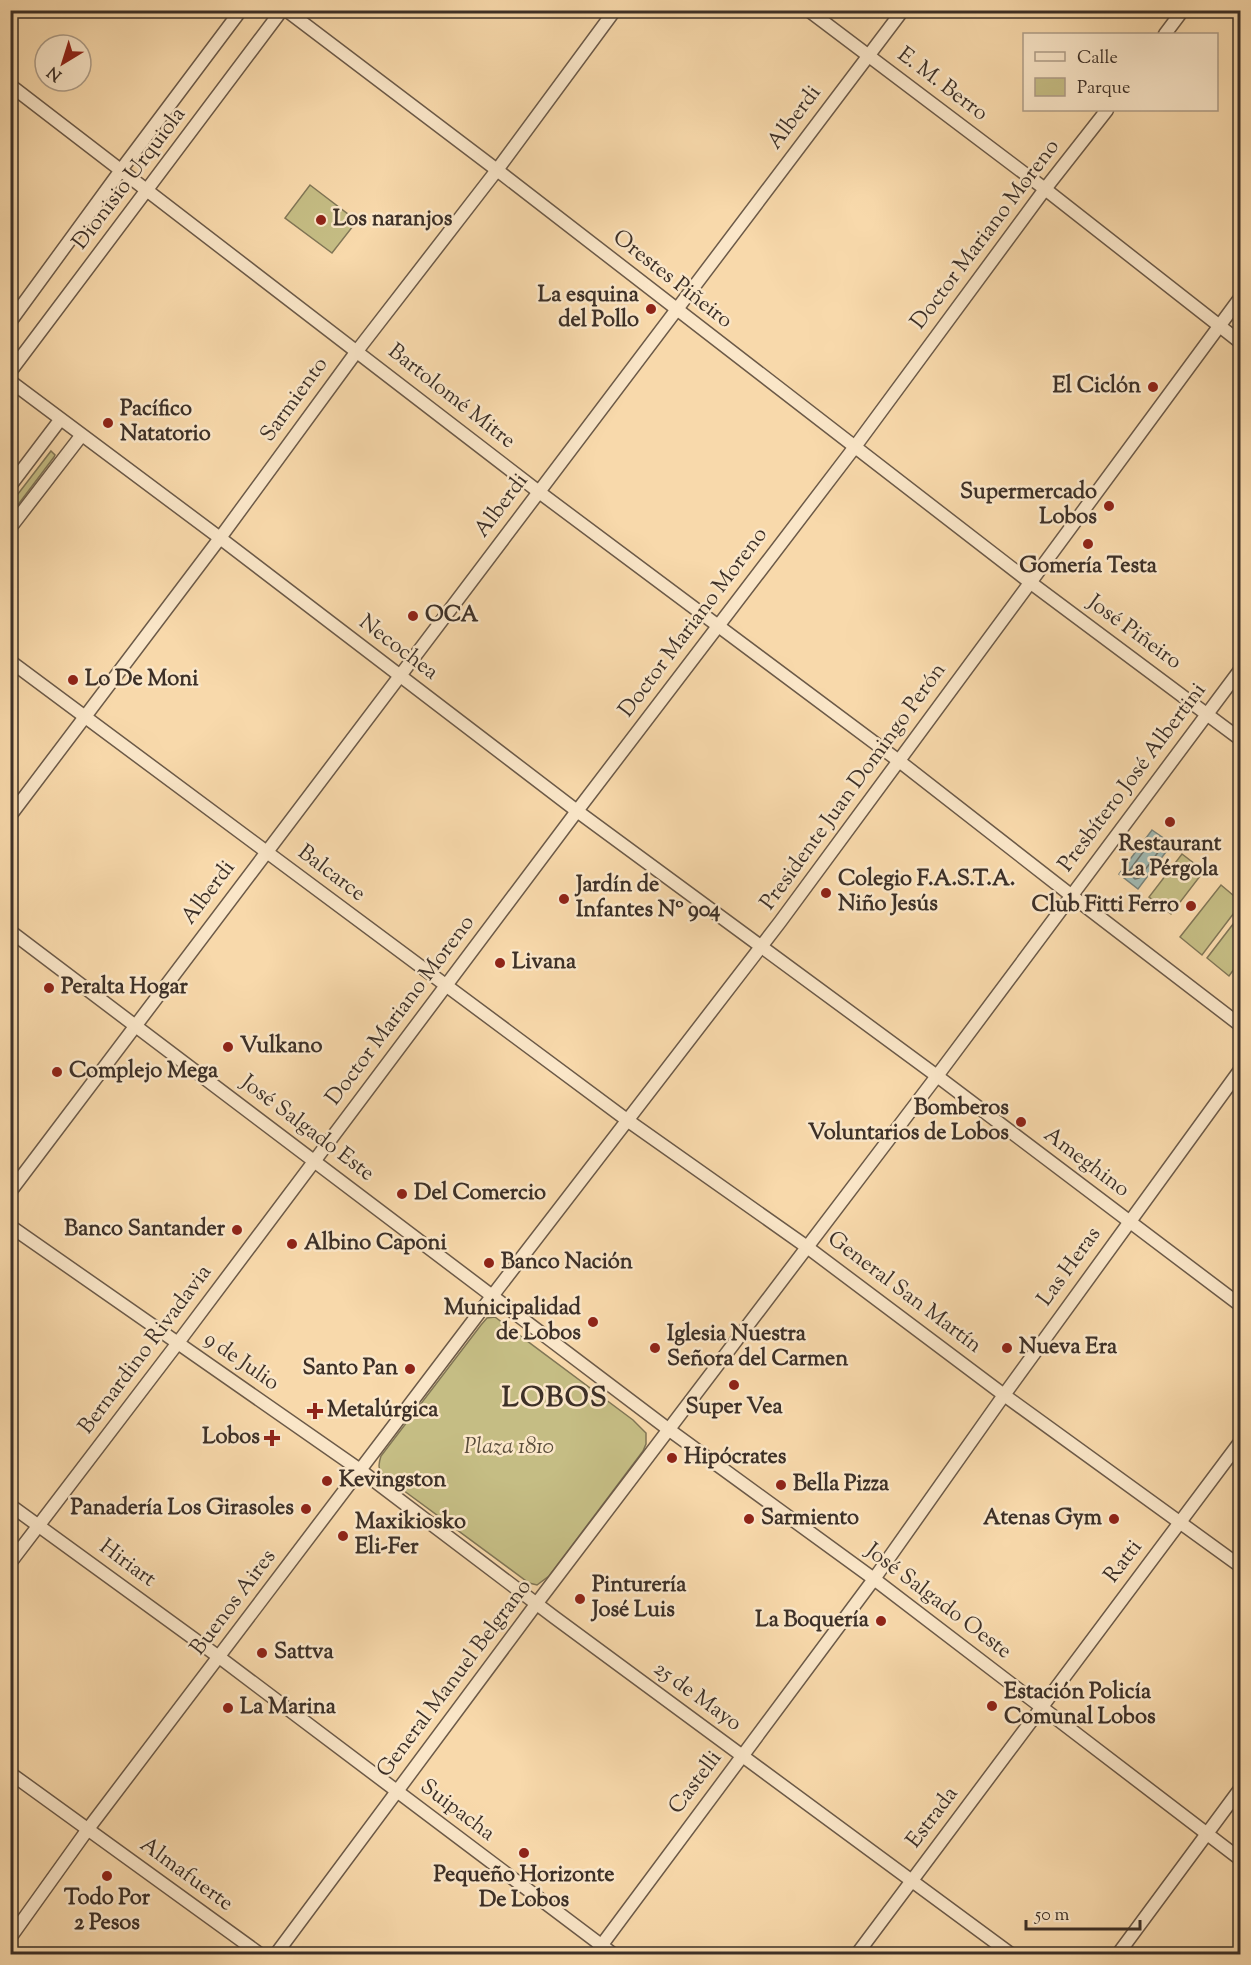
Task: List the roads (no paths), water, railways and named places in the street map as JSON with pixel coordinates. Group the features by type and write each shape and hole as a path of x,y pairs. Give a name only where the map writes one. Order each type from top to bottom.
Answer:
{"street":[{"name":"Dionisio Urquiola","path":"10,322 241,10"},
{"name":"Dionisio Urquiola","path":"10,372 284,10"},
{"name":"Orestes Piñeiro","path":"284,10 497,170 1031,583"},
{"name":"Sarmiento","path":"10,816 615,10"},
{"name":"E. M. Berro","path":"808,10 1045,189 1240,342"},
{"name":"Alberdi","path":"10,1192 903,10"},
{"path":"1166,33 1183,10"},
{"name":"Bartolomé Mitre","path":"10,85 539,492 899,761 1240,1025"},
{"name":"Doctor Mariano Moreno","path":"314,1161 854,448 1045,189 1106,111"},
{"name":"Presidente Juan Domingo Perón","path":"493,1295 762,946 1240,298"},
{"name":"Necochea","path":"10,381 220,538 577,811 762,946"},
{"path":"10,486 60,420"},
{"path":"10,528 81,436"},
{"name":"José Piñeiro","path":"1031,583 1240,739"},
{"name":"Balcarce","path":"10,661 627,1119"},
{"name":"Presbítero José Albertini","path":"668,1429 937,1076 1240,670"},
{"name":"José Salgado Este","path":"10,931 493,1295"},
{"name":"Ameghino","path":"762,946 1240,1305"},
{"name":"Las Heras","path":"873,1579 1240,1070"},
{"name":"General San Martín","path":"627,1119 807,1247 1240,1566"},
{"name":"Bernardino Rivadavia","path":"10,1563 314,1161"},
{"name":"9 de Julio","path":"10,1226 360,1470"},
{"name":"José Salgado Oeste","path":"493,1295 668,1429 873,1579 1240,1859"},
{"name":"Buenos Aires","path":"10,1938 88,1829 493,1295"},
{"name":"General Manuel Belgrano","path":"276,1954 668,1429"},
{"name":"Ratti","path":"1042,1708 1240,1442"},
{"name":"25 de Mayo","path":"360,1470 1011,1954"},
{"name":"Hiriart","path":"10,1505 219,1657"},
{"name":"Castelli","path":"598,1950 873,1579"},
{"name":"Suipacha","path":"219,1657 397,1792 598,1950 613,1954"},
{"name":"Estrada","path":"857,1954 1042,1708"},
{"name":"Almafuerte","path":"10,1773 260,1954"},
{"path":"1118,1954 1240,1789"}],"water":[{"path":"1152,830 1172,844 1138,889 1119,874"}],"place":[{"name":"Los naranjos","path":"321,220"},
{"name":"La esquina del Pollo","path":"651,309"},
{"name":"El Ciclón","path":"1153,387"},
{"name":"Pacífico Natatorio","path":"108,423"},
{"name":"Supermercado Lobos","path":"1109,506"},
{"name":"Gomería Testa","path":"1088,544"},
{"name":"OCA","path":"413,616"},
{"name":"Lo De Moni","path":"73,680"},
{"name":"Restaurant La Pérgola","path":"1170,822"},
{"name":"Colegio F.A.S.T.A. Niño Jesús","path":"826,893"},
{"name":"Jardín de Infantes Nº 904","path":"564,899"},
{"name":"Club Fitti Ferro","path":"1191,906"},
{"name":"Livana","path":"500,963"},
{"name":"Peralta Hogar","path":"49,988"},
{"name":"Vulkano","path":"228,1047"},
{"name":"Complejo Mega","path":"57,1072"},
{"name":"Bomberos Voluntarios de Lobos","path":"1021,1122"},
{"name":"Del Comercio","path":"402,1194"},
{"name":"Banco Santander","path":"237,1230"},
{"name":"Albino Caponi","path":"292,1244"},
{"name":"Banco Nación","path":"489,1263"},
{"name":"Municipalidad de Lobos","path":"593,1322"},
{"name":"Iglesia Nuestra Señora del Carmen","path":"655,1348"},
{"name":"Nueva Era","path":"1007,1348"},
{"name":"Santo Pan","path":"410,1369"},
{"name":"Super Vea","path":"734,1385"},
{"name":"Metalúrgica","path":"315,1411"},
{"name":"Lobos","path":"272,1438"},
{"name":"Hipócrates","path":"672,1458"},
{"name":"Kevingston","path":"327,1481"},
{"name":"Bella Pizza","path":"781,1485"},
{"name":"Panadería Los Girasoles","path":"306,1509"},
{"name":"Sarmiento","path":"749,1519"},
{"name":"Atenas Gym","path":"1114,1519"},
{"name":"Maxikiosko Eli-Fer","path":"343,1536"},
{"name":"Pinturería José Luis","path":"580,1599"},
{"name":"La Boquería","path":"881,1621"},
{"name":"Sattva","path":"262,1653"},
{"name":"Estación Policía Comunal Lobos","path":"992,1706"},
{"name":"La Marina","path":"228,1708"},
{"name":"Pequeño Horizonte De Lobos","path":"524,1853"},
{"name":"Todo Por 2 Pesos","path":"107,1876"}],"district":[{"name":"LOBOS","path":"555,1399"}],"park label":[{"name":"Plaza 1810","path":"509,1448"}]}
